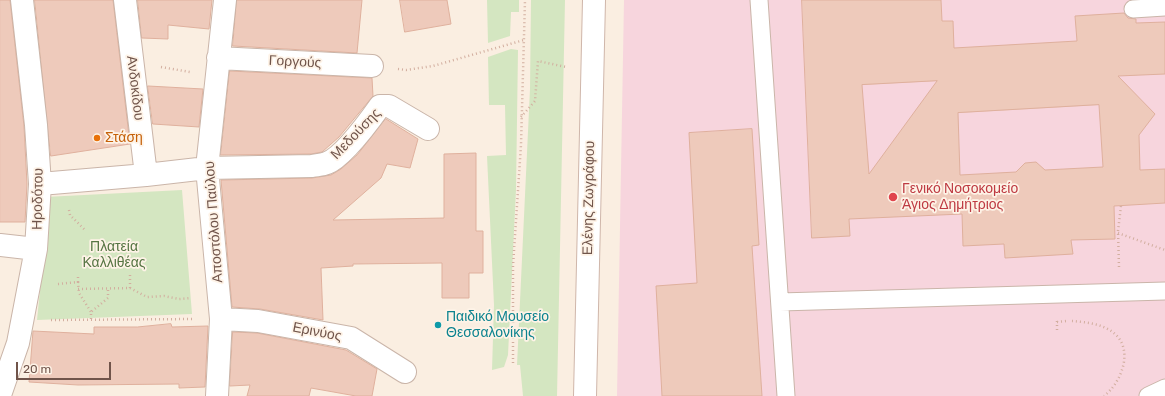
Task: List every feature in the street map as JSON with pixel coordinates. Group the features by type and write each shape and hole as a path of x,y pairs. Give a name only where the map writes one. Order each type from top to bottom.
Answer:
{"street":[{"name":"Ηροδότου","path":"0,395 18,343 36,249 40,184 36,125 22,0"},
{"name":"Ανδοκίδου","path":"125,0 131,62 146,175"},
{"name":"Αποστόλου Παύλου","path":"217,396 221,319 207,168 225,0"},
{"name":"Ελένης Ζωγράφου","path":"586,396 594,0"},
{"name":"Γοργούς","path":"218,67 372,66"},
{"name":"Μεδούσης","path":"207,168 312,166 328,163 341,153 380,106 389,106 428,129"},
{"path":"40,184 207,168"},
{"path":"0,245 36,249"},
{"name":"Ερινύος","path":"221,319 258,320 351,338 404,372"}],"lane":[{"path":"759,0 786,396"},
{"path":"1133,9 1165,7"},
{"path":"780,302 1120,291 1165,291"},
{"path":"1148,396 1165,388"}],"path":[{"path":"513,363 513,274 521,145 525,0"},
{"path":"372,66 406,70 420,68 524,40"},
{"path":"131,62 218,67"},
{"path":"521,117 535,101 538,62"},
{"path":"1120,291 1118,233 1121,206"},
{"path":"1118,233 1165,250"},
{"path":"78,275 79,293 92,312"},
{"path":"130,275 130,288"},
{"path":"69,284 78,282"},
{"path":"78,289 130,288 146,297 164,296 179,299 219,295"},
{"path":"91,319 92,312 108,298 108,289"},
{"path":"69,319 221,319"},
{"path":"1057,322 1087,322 1100,325 1116,334 1124,348 1123,371 1111,391 1104,396"}],"shaded area":[{"name":"Γενικό Νοσοκομείο Άγιος Δημήτριος","path":"624,0 1165,0 1165,396 617,396"}],"green space":[{"path":"487,0 519,0 519,12 511,12 510,36 488,43"},
{"path":"531,0 565,0 557,396 523,396 520,365 517,365 530,89"},
{"path":"511,49 518,50 516,190 508,355 504,367 492,370 494,305 487,156 506,155 505,105 489,105 488,57"},
{"name":"Πλατεία Καλλιθέας","path":"182,190 192,314 37,320 44,250 45,197"}],"building":[{"path":"0,0 10,0 24,126 27,184 25,222 0,222"},
{"path":"35,0 113,0 130,144 51,156"},
{"path":"138,0 212,0 209,29 168,25 168,39 142,38"},
{"path":"237,0 362,0 357,53 233,46"},
{"path":"400,0 447,0 451,24 405,32"},
{"path":"802,0 941,0 942,21 953,21 954,48 1077,41 1075,16 1124,13 1128,18 1136,19 1136,23 1165,22 1165,74 1118,76 1155,114 1139,135 1140,170 1165,169 1165,203 1114,206 1115,239 1071,240 1073,254 1005,258 1004,244 963,246 962,214 849,219 850,236 812,238","holes":["937,81 869,174 862,85","1099,105 1103,167 1045,170 1036,162 1025,163 1016,172 960,175 958,113"]},
{"path":"230,71 372,78 373,96 339,137 322,152 311,154 221,155"},
{"path":"148,86 203,89 199,127 153,124"},
{"path":"386,119 418,139 410,168 387,164 381,178 333,220 444,218 444,154 476,153 476,231 483,231 483,273 469,273 469,298 442,298 442,263 353,264 353,266 321,268 323,320 260,309 232,307 221,180 312,178 331,175 341,169 357,155"},
{"path":"752,129 759,245 752,246 762,396 662,396 656,286 697,283 689,133"},
{"path":"171,324 172,327 208,326 205,387 179,388 179,384 78,385 29,382 33,331 94,334 94,327 137,327"},
{"path":"233,332 257,333 346,350 377,369 372,396 356,396 311,388 309,396 247,396 250,385 230,386"}],"place":[{"name":"Στάση","path":"97,138"},
{"name":"Γενικό Νοσοκομείο Άγιος Δημήτριος","path":"893,197"},
{"name":"Παιδικό Μουσείο Θεσσαλονίκης","path":"438,325"}]}
